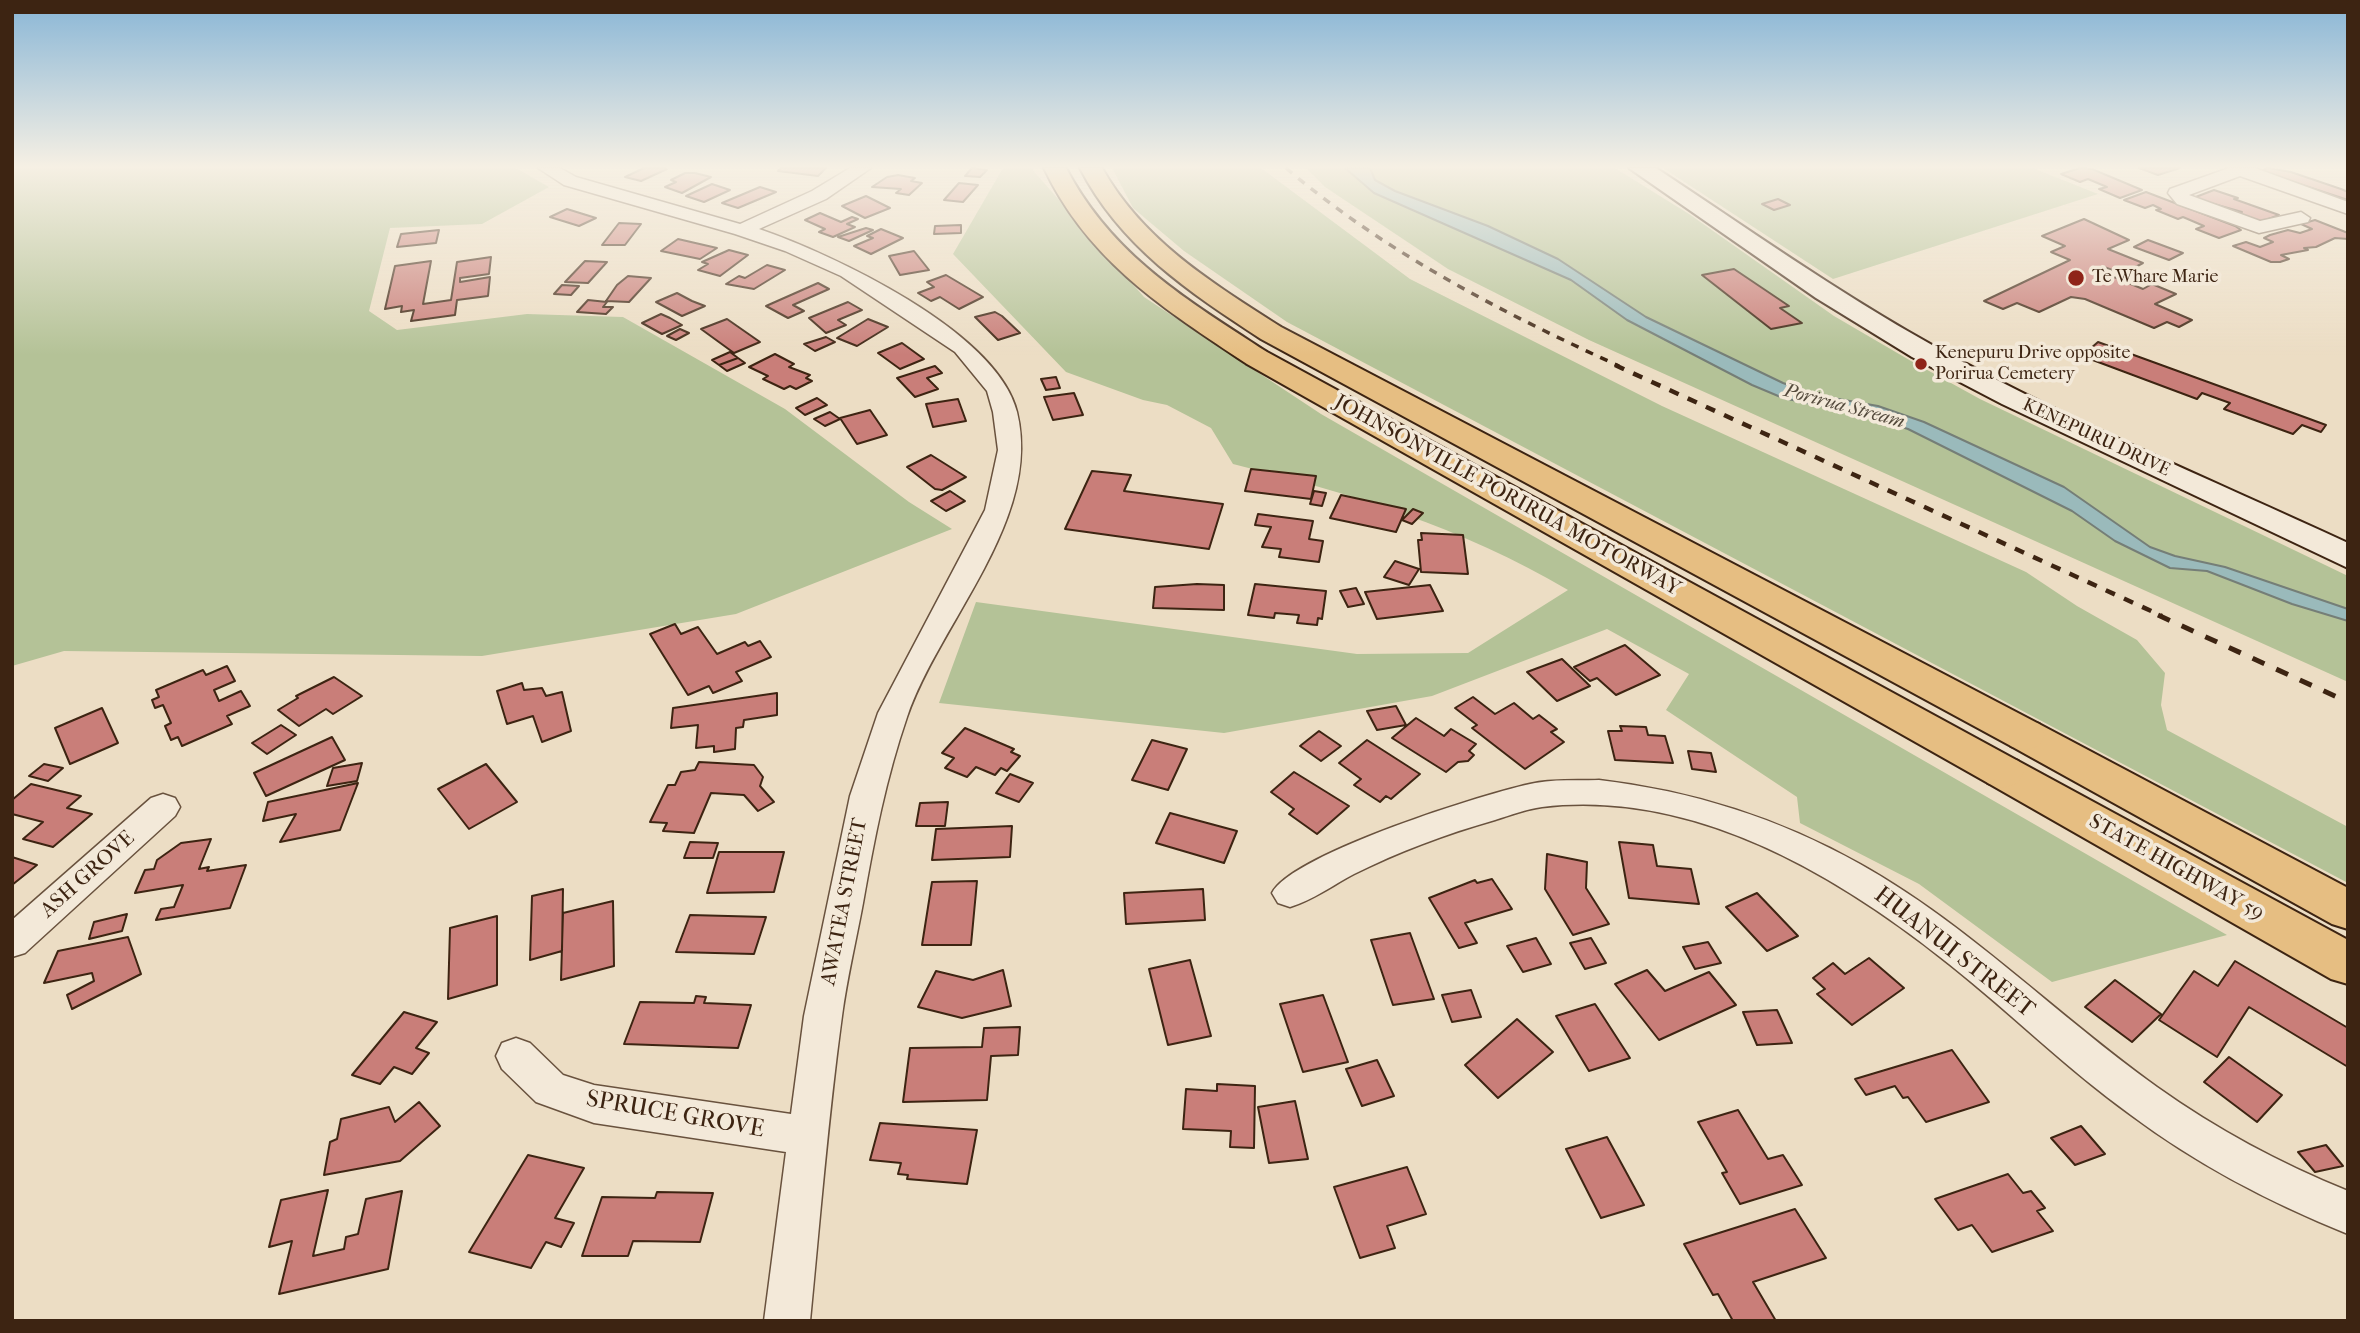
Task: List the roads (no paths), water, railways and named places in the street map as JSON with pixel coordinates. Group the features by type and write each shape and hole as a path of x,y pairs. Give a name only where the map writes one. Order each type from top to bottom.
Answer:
{"main road":[{"name":"JOHNSONVILLE PORIRUA MOTORWAY","path":"1095,230 1115,254 1177,304 1257,358 2014,753"},
{"name":"JOHNSONVILLE PORIRUA MOTORWAY","path":"1136,230 1151,246 1227,305 1271,333 2014,753"},
{"name":"KENEPURU DRIVE","path":"1733,230 1837,300 1922,351 2013,398 2348,557"},
{"name":"STATE HIGHWAY 59","path":"2014,753 2348,910"},
{"name":"STATE HIGHWAY 59","path":"2014,753 2348,964"}],"street":[{"name":"AWATEA STREET","path":"743,230 792,247 848,272 941,331 980,366 998,390 1009,443 1005,485 998,510 914,669 876,760 866,796 823,1016 787,1321"},
{"name":"HUANUI STREET","path":"1290,893 1399,837 1456,817 1546,794 1611,793 1671,801 1784,842 1878,893 1937,933 2143,1101 2262,1173 2348,1213"},
{"name":"ASH GROVE","path":"12,942 163,807"},
{"name":"SPRUCE GROVE","path":"516,1056 550,1089 594,1104 808,1136"}],"water":[{"name":"Porirua Stream","path":"1458,230 1497,230 1558,259 1646,317 1783,383 1816,395 1878,406 1924,422 2064,487 2150,547 2175,556 2225,567 2348,609 2348,621 2292,604 2207,571 2170,568 2115,541 2072,511 1908,429 1864,415 1783,398 1752,385 1627,320 1571,280"}],"railway":[{"path":"1369,230 1404,254 1488,302 1619,366"},
{"path":"1615,365 2162,616"},
{"path":"2158,615 2348,702"}],"place":[{"name":"Te Whare Marie","path":"2076,278"},
{"name":"Kenepuru Drive opposite Porirua Cemetery","path":"1921,364"}]}
